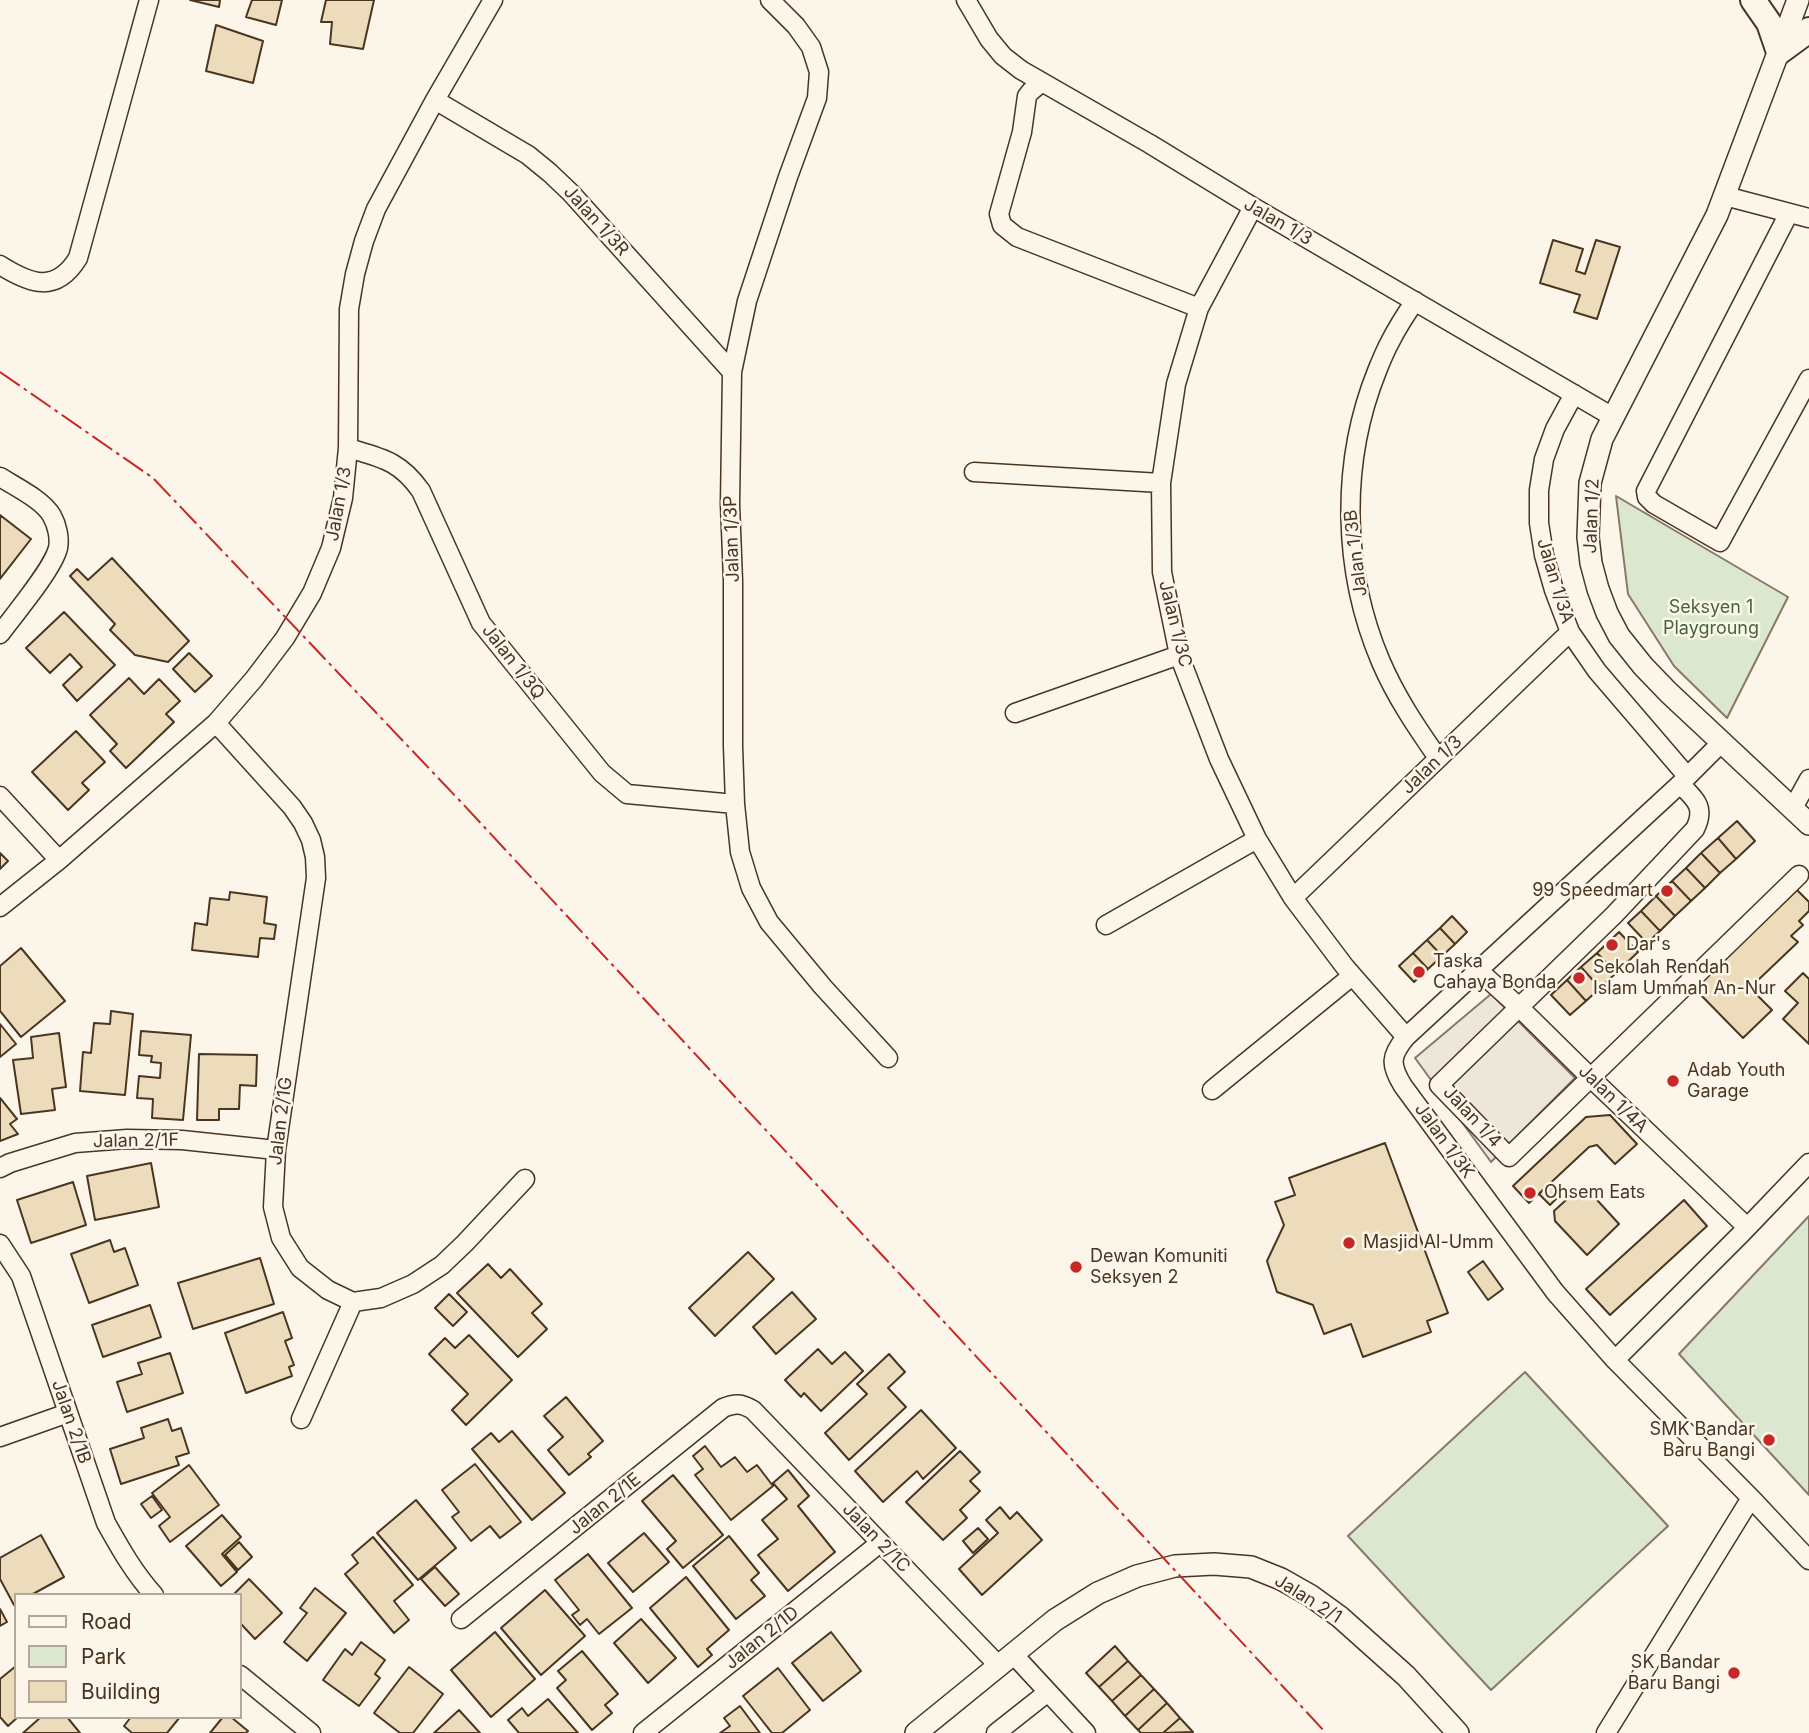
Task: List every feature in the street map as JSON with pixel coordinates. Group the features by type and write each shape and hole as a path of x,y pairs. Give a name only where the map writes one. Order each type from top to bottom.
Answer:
{"main road":[{"path":"1753,0 1769,23 1779,52 1809,30"}],"street":[{"path":"0,265 26,279 47,283 71,269 78,258 149,0"},
{"name":"Jalan 1/3","path":"0,906 59,860 216,723 285,638 312,593 331,548 342,498 348,449 349,309 364,241 376,209 493,0"},
{"name":"Jalan 1/3P","path":"770,0 796,26 811,47 819,72 817,98 747,301 732,372 730,504 733,746 740,852 751,888 769,922 816,979 888,1058"},
{"name":"Jalan 1/3","path":"966,0 989,39 1003,56 1021,71 1613,417"},
{"name":"Jalan 1/2","path":"1798,0 1725,196 1697,256 1602,439 1590,483 1588,537 1598,589 1619,636 1643,666 1809,824"},
{"path":"1042,82 1027,96 1022,132 999,214 1001,223 1017,237 1199,308"},
{"name":"Jalan 1/3R","path":"435,100 528,155 550,173 732,372"},
{"path":"1725,196 1809,218"},
{"name":"Jalan 1/3C","path":"1252,207 1199,308 1176,384 1161,483 1162,572 1179,655 1219,759 1256,839 1293,898 1352,976 1406,1037"},
{"path":"1789,213 1646,491 1647,497 1654,504 1720,542 1809,379"},
{"name":"Jalan 1/3B","path":"1415,301 1389,343 1369,390 1357,437 1350,494 1352,548 1362,604 1381,662 1408,714 1438,758"},
{"name":"Jalan 1/3A","path":"1574,394 1555,429 1544,459 1539,489 1539,523 1544,555 1570,632 1597,671 1683,780"},
{"name":"Jalan 1/3Q","path":"348,449 380,457 410,476 421,491 481,623 602,773 627,794 735,804"},
{"path":"974,471 1161,483"},
{"path":"0,477 43,505 58,532 58,549 49,567 0,634"},
{"name":"Jalan 1/3","path":"1293,898 1570,632"},
{"path":"1015,713 1179,655"},
{"name":"Jalan 2/1G","path":"216,723 292,807 311,840 316,878 276,1150 273,1208 281,1238 300,1268 328,1290 353,1302"},
{"name":"Jalan 1/3K","path":"1722,742 1406,1037 1397,1047 1393,1059 1396,1073 1404,1086 1555,1292 1615,1360 1809,1560"},
{"path":"1793,808 1809,779"},
{"name":"Jalan 1/4","path":"1683,780 1700,813 1695,829 1614,915 1439,1085 1509,1157 1799,875"},
{"path":"0,796 59,860"},
{"path":"1106,925 1256,839"},
{"name":"Jalan 1/4A","path":"1478,970 1748,1227"},
{"path":"1212,1090 1352,976"},
{"name":"Jalan 2/1F","path":"0,1168 75,1143 127,1139 182,1140 276,1150"},
{"path":"1615,1360 1809,1163"},
{"path":"301,1419 353,1302 381,1298 414,1284 442,1265 525,1179"},
{"name":"Jalan 2/1B","path":"0,1244 21,1276 106,1523 123,1554 152,1593"},
{"name":"Jalan 2/1E","path":"461,1619 723,1409 734,1404 743,1404 752,1410"},
{"name":"Jalan 2/1C","path":"752,1410 880,1543 1006,1660 1048,1692 1086,1733"},
{"path":"0,1437 68,1413"},
{"path":"1606,1733 1751,1498"},
{"name":"Jalan 2/1D","path":"643,1733 880,1543"},
{"name":"Jalan 2/1","path":"916,1733 1055,1620 1098,1593 1136,1576 1175,1566 1213,1564 1251,1567 1281,1579 1311,1596 1340,1617 1406,1676 1458,1733"},
{"path":"242,1677 311,1733"},
{"path":"996,1733 1048,1692"}],"green space":[{"name":"Seksyen 1 Playgroung","path":"1616,496 1788,597 1727,718 1674,666 1628,594"},
{"name":"SMK Bandar Baru Bangi","path":"1809,1216 1809,1495 1679,1354"},
{"path":"1525,1372 1668,1526 1491,1690 1348,1536"}],"shaded area":[{"path":"1491,994 1575,1078 1491,1162 1415,1058"}],"building":[{"path":"190,0 220,0 219,7"},
{"path":"252,0 282,0 276,25 246,17"},
{"path":"326,0 374,0 363,49 330,44 332,22 321,22"},
{"path":"216,25 263,41 253,83 206,71"},
{"path":"1553,240 1583,249 1576,271 1585,274 1596,240 1620,247 1597,319 1574,312 1580,295 1540,283"},
{"path":"0,515 31,539 0,579"},
{"path":"112,558 189,641 168,662 135,655 110,630 115,624 70,576 77,569 88,580"},
{"path":"64,612 115,665 77,701 63,685 82,667 70,654 50,673 26,648"},
{"path":"189,653 212,676 195,692 173,669"},
{"path":"129,678 144,694 159,679 180,701 166,714 174,722 126,768 110,751 117,744 90,715"},
{"path":"76,731 105,762 82,783 89,790 68,810 32,772"},
{"path":"1737,821 1755,841 1736,859 1718,838"},
{"path":"1718,838 1736,859 1720,873 1701,853"},
{"path":"0,853 8,861 0,869"},
{"path":"1701,853 1720,873 1705,888 1686,868"},
{"path":"1686,868 1705,888 1691,901 1672,881"},
{"path":"1672,881 1691,901 1675,916 1656,896"},
{"path":"1797,890 1809,902 1809,911 1799,921 1803,925 1791,936 1798,942 1755,983 1761,989 1756,994 1772,1010 1743,1038 1694,988"},
{"path":"230,892 267,897 264,923 276,925 274,939 260,938 258,957 192,950 195,923 207,925 210,898 229,900"},
{"path":"1656,896 1675,916 1660,931 1641,911"},
{"path":"1641,911 1660,931 1647,943 1628,923"},
{"path":"1452,916 1467,932 1455,944 1440,928"},
{"path":"1440,928 1455,944 1442,956 1427,940"},
{"path":"1619,932 1638,952 1616,973 1597,953"},
{"path":"1427,940 1442,956 1428,969 1413,953"},
{"path":"21,948 65,1001 21,1037 0,1011 0,966"},
{"path":"1413,953 1428,969 1414,982 1399,966"},
{"path":"1597,953 1616,973 1600,988 1581,967"},
{"path":"1581,967 1600,988 1586,1001 1567,980"},
{"path":"1803,973 1809,979 1809,1044 1783,1019 1798,1003 1785,991"},
{"path":"1567,980 1586,1001 1570,1015 1551,995"},
{"path":"111,1011 133,1014 125,1095 80,1091 83,1052 91,1053 94,1023 110,1024"},
{"path":"0,1024 16,1044 0,1057"},
{"path":"141,1031 191,1035 183,1120 152,1118 153,1099 137,1098 139,1076 160,1078 161,1063 151,1062 152,1056 139,1055"},
{"path":"59,1033 66,1087 52,1089 55,1110 21,1114 13,1060 33,1058 31,1037"},
{"path":"199,1054 257,1055 256,1086 240,1085 239,1109 219,1109 219,1120 197,1120"},
{"path":"0,1098 17,1119 10,1124 18,1134 0,1141"},
{"path":"1610,1115 1637,1144 1615,1164 1597,1145 1589,1147 1529,1203 1513,1186 1586,1117"},
{"name":"Masjid Al-Umm","path":"1385,1143 1448,1313 1427,1321 1431,1332 1363,1357 1351,1324 1324,1334 1313,1305 1277,1292 1267,1261 1284,1225 1275,1202 1295,1195 1289,1178"},
{"path":"151,1163 159,1207 95,1220 87,1176"},
{"path":"73,1182 86,1225 31,1243 17,1200"},
{"path":"1550,1183 1561,1194 1550,1205 1539,1194"},
{"path":"1587,1189 1619,1224 1587,1255 1555,1221 1554,1211 1577,1190"},
{"path":"1684,1200 1707,1226 1610,1315 1586,1289"},
{"path":"110,1240 114,1252 125,1248 138,1285 89,1303 71,1254"},
{"path":"748,1252 774,1279 715,1336 689,1308"},
{"path":"260,1258 274,1304 193,1329 178,1283"},
{"path":"1483,1261 1503,1289 1488,1300 1468,1272"},
{"path":"488,1264 501,1278 510,1269 542,1304 532,1313 547,1329 518,1357 457,1293"},
{"path":"792,1292 816,1319 776,1354 753,1327"},
{"path":"449,1294 467,1312 453,1326 435,1308"},
{"path":"150,1305 161,1337 103,1357 92,1325"},
{"path":"283,1312 292,1338 285,1341 294,1365 289,1367 292,1376 246,1393 225,1333"},
{"path":"469,1335 512,1380 466,1425 452,1410 468,1394 429,1354 445,1338 455,1348"},
{"path":"818,1349 832,1364 845,1352 863,1371 821,1411 804,1393 801,1397 785,1380"},
{"path":"170,1353 183,1393 127,1412 117,1382 142,1374 138,1363"},
{"path":"889,1354 905,1372 888,1388 906,1407 849,1460 825,1433 867,1394 857,1384"},
{"path":"566,1397 603,1441 588,1454 591,1457 569,1475 548,1450 563,1437 544,1416"},
{"path":"921,1410 956,1448 923,1479 917,1471 883,1502 855,1471"},
{"path":"168,1419 172,1431 181,1428 189,1453 176,1457 179,1465 121,1484 110,1449 144,1438 141,1428"},
{"path":"512,1431 565,1493 532,1520 472,1449 491,1433 499,1442"},
{"path":"705,1446 721,1467 735,1457 747,1472 757,1465 773,1486 731,1520 695,1475 703,1469 693,1456"},
{"path":"960,1451 980,1472 970,1481 980,1491 960,1510 967,1518 943,1540 906,1502"},
{"path":"475,1464 521,1522 500,1538 490,1526 471,1541 452,1517 459,1512 442,1490"},
{"path":"189,1465 219,1505 170,1542 159,1526 170,1517 152,1493"},
{"path":"788,1470 809,1496 798,1506 835,1552 788,1591 758,1555 778,1539 762,1520 787,1499 773,1483"},
{"path":"673,1475 723,1535 683,1568 667,1549 676,1541 642,1501"},
{"path":"152,1496 162,1510 151,1518 141,1504"},
{"path":"416,1500 456,1548 418,1580 377,1533"},
{"path":"1000,1507 1010,1519 1017,1512 1042,1540 982,1595 959,1569 998,1533 986,1520"},
{"path":"222,1515 241,1537 222,1554 237,1572 221,1586 186,1546"},
{"path":"978,1528 988,1539 973,1553 963,1541"},
{"path":"644,1533 669,1562 633,1592 608,1563"},
{"path":"41,1535 64,1577 35,1593 14,1593 14,1605 0,1579 0,1558"},
{"path":"729,1536 759,1573 751,1580 765,1596 736,1619 693,1566"},
{"path":"373,1537 413,1585 394,1601 409,1620 394,1633 345,1574 358,1563 352,1555"},
{"path":"239,1542 252,1557 238,1570 225,1555"},
{"path":"588,1554 632,1608 599,1634 587,1619 580,1625 572,1615 579,1610 555,1580"},
{"path":"435,1567 459,1594 445,1606 421,1579"},
{"path":"686,1577 729,1630 707,1649 712,1655 698,1667 650,1608"},
{"path":"249,1579 282,1613 255,1639 242,1625 242,1593 235,1593"},
{"path":"315,1588 346,1613 307,1661 284,1642 307,1613 300,1608"},
{"path":"545,1590 585,1636 541,1675 501,1628"},
{"path":"0,1609 7,1622 0,1626"},
{"path":"641,1619 676,1658 648,1683 614,1643"},
{"path":"495,1632 535,1679 491,1717 451,1670"},
{"path":"831,1632 861,1671 823,1701 792,1663"},
{"path":"361,1642 385,1660 375,1674 380,1678 359,1706 323,1680 345,1649 352,1655"},
{"path":"1115,1646 1128,1661 1099,1687 1086,1673"},
{"path":"582,1651 618,1694 605,1705 612,1713 592,1730 557,1688 566,1680 558,1671"},
{"path":"1128,1661 1141,1675 1112,1701 1099,1687"},
{"path":"409,1667 443,1694 413,1733 400,1733 374,1713"},
{"path":"14,1668 16,1719 8,1726 0,1717 0,1679"},
{"path":"778,1668 810,1710 782,1733 772,1733 743,1696"},
{"path":"1141,1675 1154,1689 1125,1716 1112,1701"},
{"path":"1154,1689 1167,1703 1138,1730 1125,1716"},
{"path":"548,1699 578,1733 519,1733 508,1720 522,1708 528,1716"},
{"path":"1167,1703 1180,1718 1163,1733 1141,1733 1138,1730"},
{"path":"740,1706 760,1733 720,1733 730,1726 724,1718"},
{"path":"459,1710 480,1733 434,1733"},
{"path":"1180,1718 1193,1732 1163,1733"},
{"path":"39,1719 69,1719 80,1733 23,1733"},
{"path":"129,1719 178,1719 167,1733 132,1733 124,1726"},
{"path":"221,1719 233,1719 248,1731 246,1733 210,1733"}],"power":[{"path":"0,372 153,478 462,803 1326,1733"}],"place":[{"name":"99 Speedmart","path":"1667,891"},
{"name":"Dar's","path":"1612,945"},
{"name":"Taska Cahaya Bonda","path":"1419,972"},
{"name":"Sekolah Rendah Islam Ummah An-Nur","path":"1579,978"},
{"name":"Adab Youth Garage","path":"1673,1081"},
{"name":"Ohsem Eats","path":"1530,1193"},
{"name":"Masjid Al-Umm","path":"1349,1243"},
{"name":"Dewan Komuniti Seksyen 2","path":"1076,1267"},
{"name":"SMK Bandar Baru Bangi","path":"1769,1440"},
{"name":"SK Bandar Baru Bangi","path":"1734,1673"}]}
